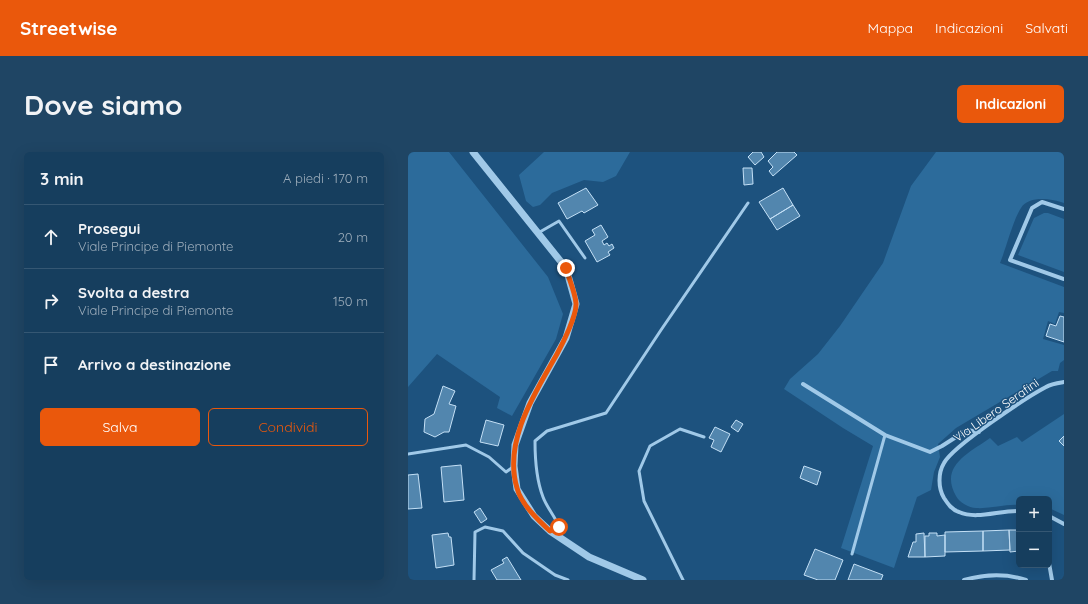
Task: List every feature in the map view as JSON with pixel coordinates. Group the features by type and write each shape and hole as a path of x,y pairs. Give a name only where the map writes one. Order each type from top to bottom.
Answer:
{"street":[{"path":"472,152 566,268 576,304 566,338 530,403 515,445 514,466 517,489 534,516 550,531 589,557 638,579"},
{"path":"1064,209 1042,202 1032,208 1010,260 1064,279"},
{"name":"Via Libero Serafini","path":"1016,512 1006,510 970,516 958,512 948,504 942,494 939,480 944,463 954,451 979,432 1048,386 1064,382"},
{"path":"803,384 885,435 930,452 967,430 979,432"},
{"path":"1052,518 1064,524"},
{"path":"1050,568 1052,580"},
{"path":"964,580 980,575 998,574 1026,580"}],"lane":[{"path":"550,531 559,527 555,516 543,497 536,467 535,441 547,431 606,413 665,323 748,203"},
{"path":"538,233 559,221 585,258"},
{"path":"683,580 644,501 639,471 650,446 680,429 704,437"},
{"path":"852,554 885,435"},
{"path":"408,454 466,445 489,457 506,472 514,466"},
{"path":"474,580 475,532 485,527 503,531 523,553 555,575 568,580"}],"shaded area":[{"path":"408,152 449,152 548,277 563,314 556,339 512,416 497,408 500,397 437,354 408,387"},
{"path":"544,152 630,152 616,176 603,182 584,180 552,193 540,205 533,207 526,201 519,175"},
{"path":"936,152 1064,152 1064,203 1041,199 1029,201 1025,204 1021,208 1015,220 1000,263 1064,287 1064,313 1059,312 1055,324 1048,321 1043,339 1064,345 1064,360 1060,363 1058,371 1052,371 956,428 938,444 940,457 934,472 931,490 917,497 894,568 841,548 873,446 784,389 790,379 818,354 840,326 883,263 911,186"},
{"path":"1044,213 1064,219 1064,272 1018,255 1034,218"},
{"path":"1064,414 1064,515 1052,509 1052,496 1016,496 1016,505 981,508 967,506 957,498 952,486 951,476 959,461 990,438 998,446 1017,437 1022,442"}],"building":[{"path":"753,152 761,152 764,157 755,165 748,157"},
{"path":"777,152 794,152 797,155 773,176 769,171 773,167 768,161"},
{"path":"743,168 752,168 753,184 744,185"},
{"path":"586,188 598,205 584,213 582,211 567,219 558,203"},
{"path":"783,188 793,205 770,219 759,202"},
{"path":"793,205 800,216 777,230 770,219"},
{"path":"601,225 608,237 602,241 604,245 607,243 609,246 612,244 614,248 608,252 610,255 597,262 585,241 595,235 592,230"},
{"path":"1060,316 1064,317 1064,342 1046,336 1050,324 1056,326"},
{"path":"443,386 455,391 449,404 456,406 449,432 444,432 435,437 424,432 425,419 434,414"},
{"path":"486,420 504,425 498,446 480,442"},
{"path":"736,420 743,424 738,432 731,427"},
{"path":"715,427 730,434 721,452 711,447 714,440 709,438"},
{"path":"1064,436 1064,446 1059,441"},
{"path":"461,465 464,500 444,502 441,467"},
{"path":"804,466 821,472 817,485 800,478"},
{"path":"418,474 422,508 408,509 408,475"},
{"path":"480,508 487,519 481,523 474,512"},
{"path":"1009,530 1010,550 983,551 983,531"},
{"path":"1009,530 1016,530 1016,551 1010,552"},
{"path":"983,531 983,551 945,552 945,532"},
{"path":"448,533 449,537 451,537 454,565 436,568 432,535"},
{"path":"924,533 925,557 908,557 913,542 916,542 916,534"},
{"path":"929,533 937,533 937,536 945,535 945,556 925,557 925,536 929,536"},
{"path":"815,549 843,560 835,580 818,580 804,575"},
{"path":"507,557 521,580 497,580 491,570 504,563 502,560"},
{"path":"854,564 883,575 881,580 848,580"}],"route":[{"path":"559,527 550,531 534,516 517,489 514,466 515,445 530,403 566,338 576,304 566,268"}]}
